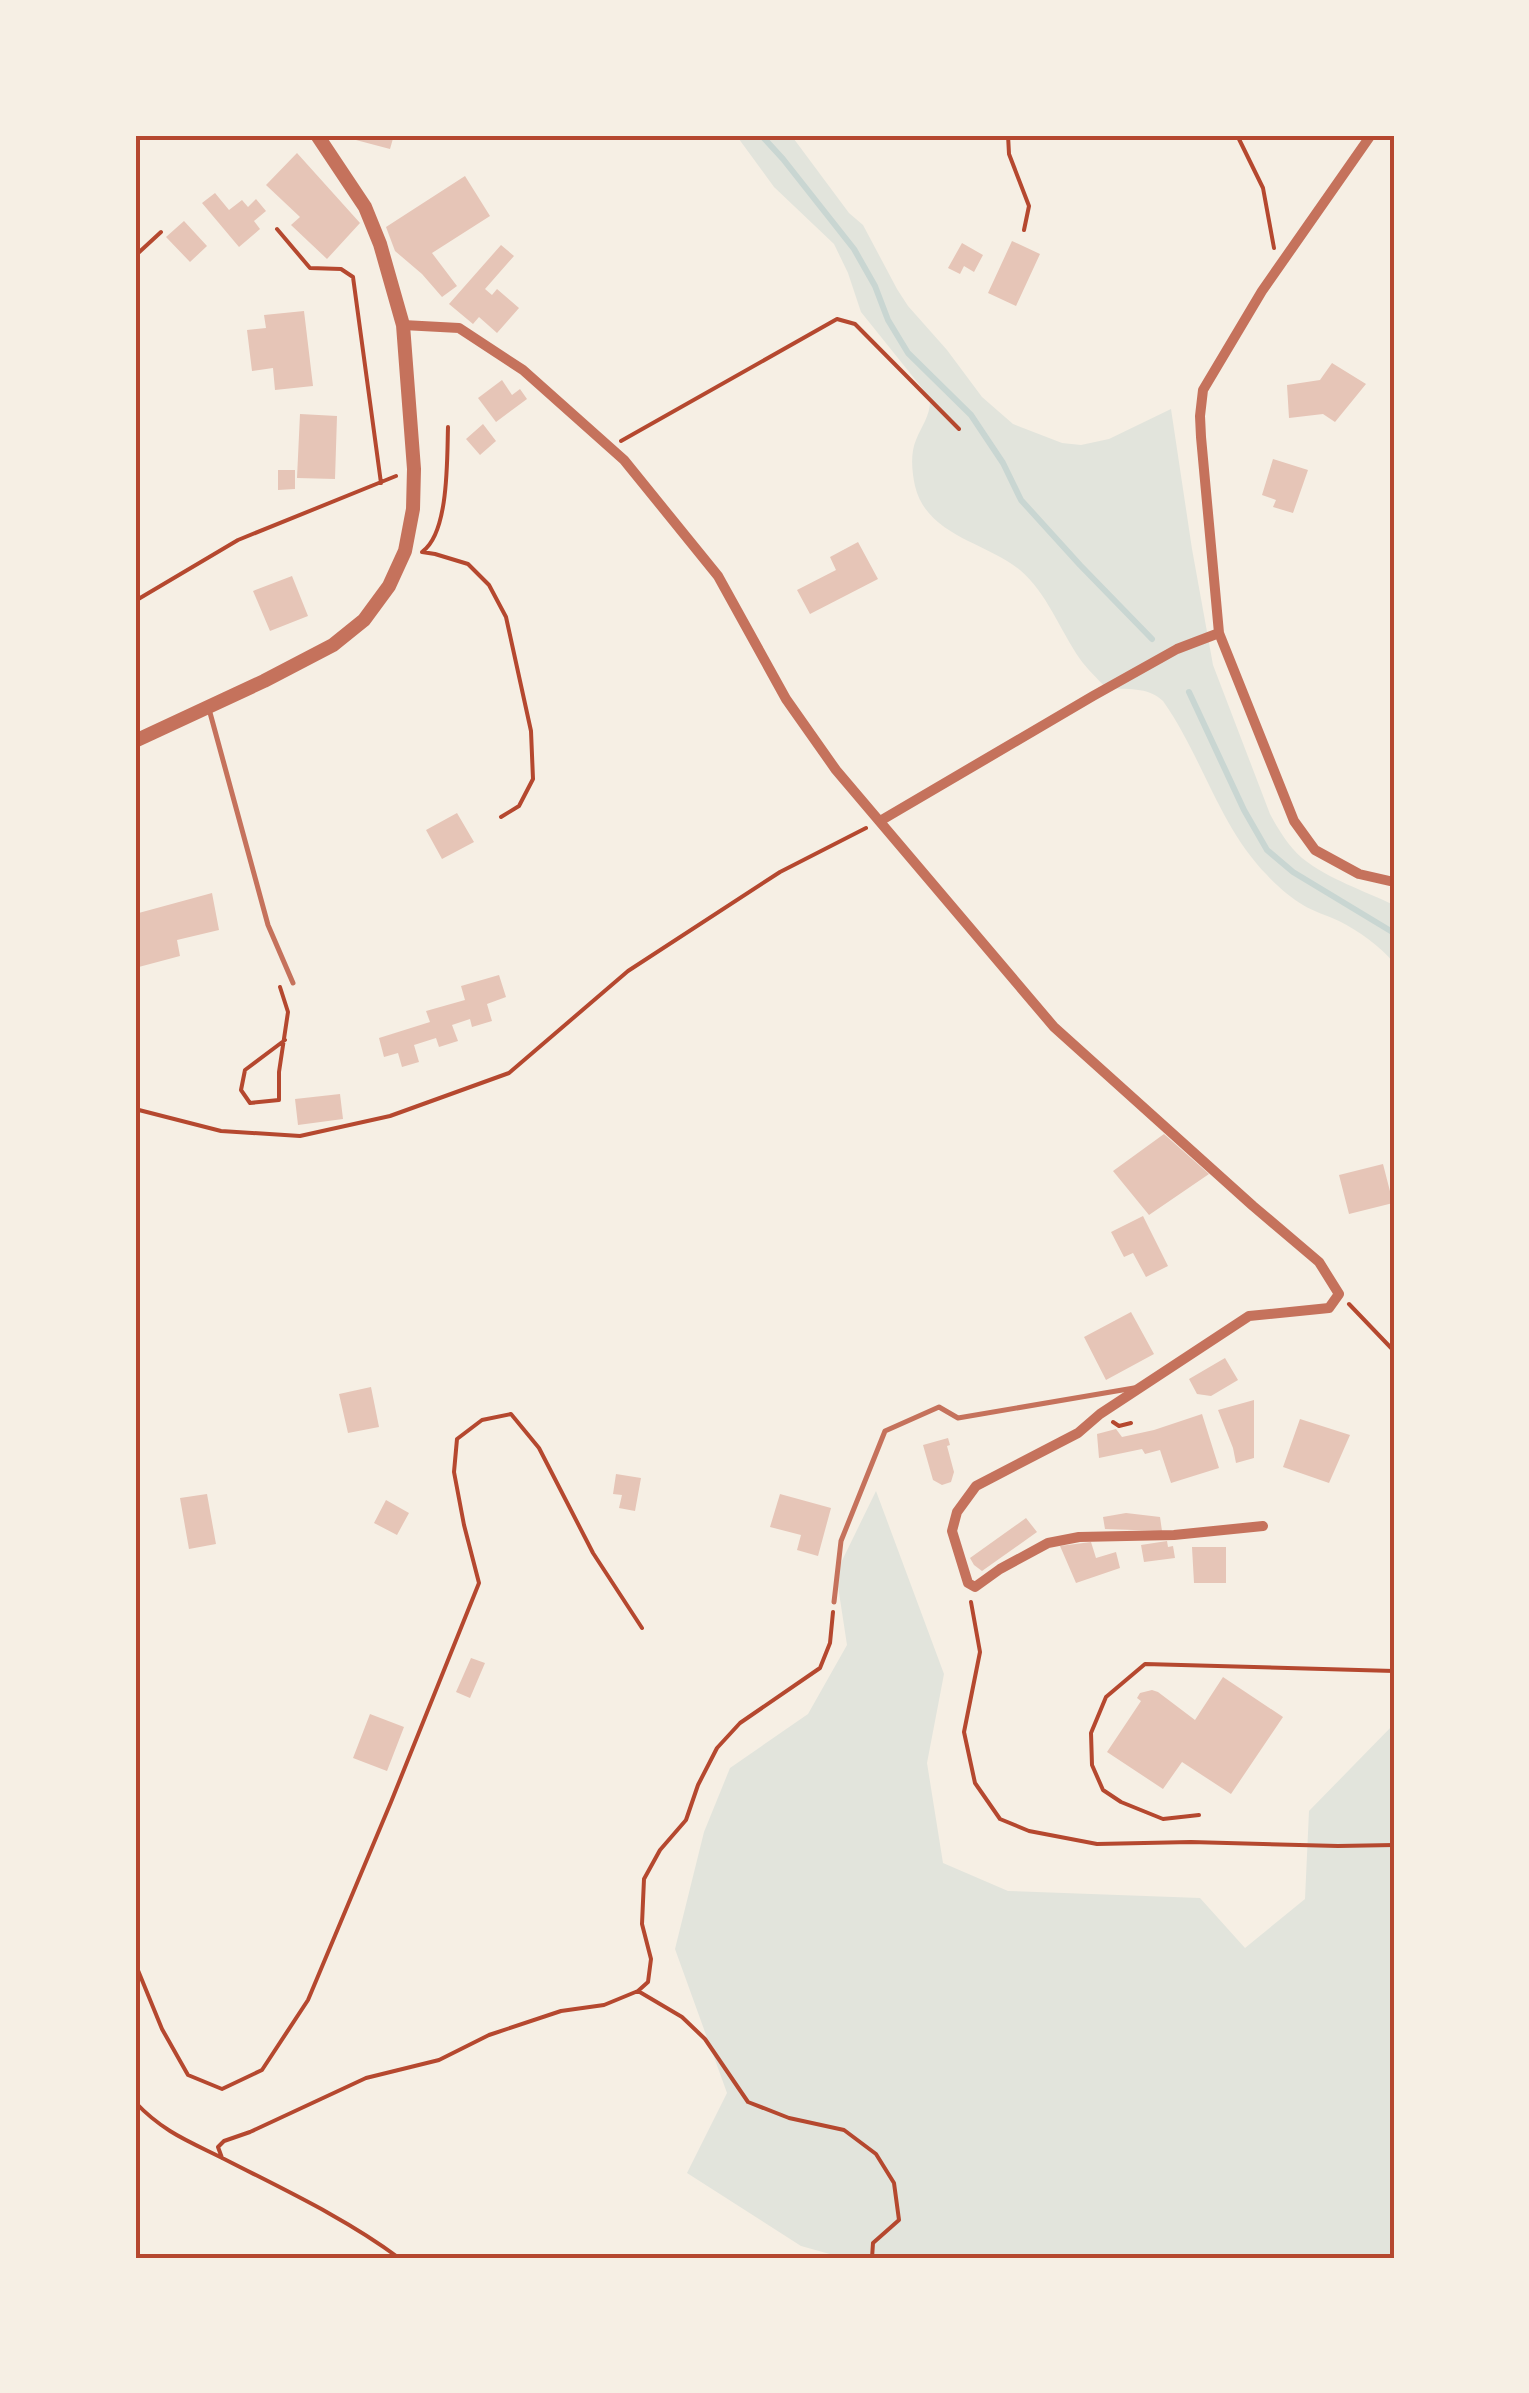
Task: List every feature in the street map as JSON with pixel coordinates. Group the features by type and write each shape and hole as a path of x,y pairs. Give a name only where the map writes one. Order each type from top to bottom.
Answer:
{"street":[{"path":"135,741 333,646 364,620 389,586 405,550 414,509 414,469 403,325 365,207 316,135"},
{"path":"1371,135 1277,270 1203,390 1200,416 1218,633 1294,821 1314,850 1358,874 1394,882"},
{"path":"403,325 459,328 523,370 624,460 718,576 786,699 836,770 1054,1027 1319,1262 1340,1294 1329,1308 1250,1316 1100,1414 1078,1433 976,1486 957,1512 952,1531 968,1583 975,1587 1048,1543 1080,1537 1264,1526"},
{"path":"880,821 1093,696 1177,650 1218,633"}],"lane":[{"path":"209,706 268,926 293,984"},
{"path":"834,1602 841,1542 885,1431 938,1407 958,1418 1142,1386"}],"path":[{"path":"1008,135 1009,154 1028,206 1024,230"},
{"path":"1237,135 1264,188 1277,270"},
{"path":"276,229 310,268 341,269 352,277 381,483"},
{"path":"135,256 161,232"},
{"path":"610,448 837,319 855,324 959,429"},
{"path":"448,427 446,480 438,526 428,548 420,552 468,564 489,586 506,617 531,731 532,778 519,806 501,817"},
{"path":"135,601 238,540 414,469"},
{"path":"135,1110 221,1131 300,1136 390,1116 509,1073 628,972 780,872 880,821"},
{"path":"279,951 276,974 288,1012 279,1100 250,1103 241,1090 245,1070 285,1040"},
{"path":"1340,1294 1394,1351"},
{"path":"135,1963 162,2029 188,2075 222,2089 262,2070 308,2000 392,1802 478,1583 454,1472 457,1439 482,1420 511,1414 539,1448 593,1554 642,1628"},
{"path":"968,1583 980,1652 964,1732 975,1784 1000,1820 1028,1832 1098,1844 1394,1844"},
{"path":"222,2158 218,2147 224,2141 366,2078 438,2060 489,2036 561,2011 604,2005 638,1991 648,1982 651,1959 642,1924 644,1879 660,1850 686,1820 717,1748 740,1722 820,1668 830,1643 834,1602"},
{"path":"1199,1814 1164,1819 1121,1802 1103,1790 1092,1765 1090,1732 1106,1697 1145,1664 1394,1671"},
{"path":"638,1991 682,2017 705,2039 748,2102 788,2118 844,2130 876,2154 894,2184 899,2220 874,2243 872,2258"},
{"path":"135,2102 168,2132 374,2239 400,2258"}],"shaded area":[{"path":"736,135 791,135 849,213 863,225 908,306 982,397 1013,424 1062,443 1081,445 1109,439 1171,409 1213,665 1270,814 1302,858 1394,905 1394,963 1362,934 1303,905 1284,891 1250,856 1163,701 1144,691 1106,688 1080,659 1030,579 1006,560 959,536 932,516 915,486 912,463 930,398 861,312 834,244 774,187"},
{"path":"876,1491 944,1674 927,1763 943,1863 1008,1891 1200,1898 1245,1948 1305,1899 1309,1811 1394,1724 1394,2258 844,2258 801,2246 687,2173 727,2093 675,1949 704,1832 730,1768 808,1714 847,1645 836,1573"}],"building":[{"path":"337,135 394,135 390,149"},
{"path":"297,153 360,223 327,259 291,225 300,217 266,185"},
{"path":"465,176 490,216 432,253 457,286 442,297 395,251 386,227"},
{"path":"215,193 229,210 242,200 248,207 256,199 266,211 254,221 260,229 239,247 202,203"},
{"path":"184,221 207,246 190,262 166,237"},
{"path":"1012,241 1040,254 1016,306 988,293"},
{"path":"962,243 983,255 974,272 964,266 960,274 948,268"},
{"path":"501,245 514,256 485,289 492,295 497,289 519,308 497,333 479,317 473,324 449,304"},
{"path":"304,311 313,386 275,390 273,368 252,371 247,330 266,328 264,315"},
{"path":"1332,363 1366,384 1335,422 1323,414 1289,418 1287,385 1320,380"},
{"path":"502,380 512,395 520,389 527,399 496,422 478,398"},
{"path":"300,414 337,416 335,479 297,478"},
{"path":"483,424 496,441 480,455 466,439"},
{"path":"1273,459 1308,470 1293,513 1273,507 1276,500 1262,495"},
{"path":"278,470 295,470 295,489 278,490"},
{"path":"858,542 878,579 810,614 797,590 836,570 830,557"},
{"path":"292,576 308,616 270,631 253,591"},
{"path":"457,813 474,842 442,859 426,830"},
{"path":"212,893 219,930 177,940 180,956 135,968 135,914"},
{"path":"499,975 506,997 487,1004 492,1021 472,1027 470,1019 452,1025 458,1041 439,1047 436,1038 414,1045 419,1062 402,1067 398,1053 384,1057 379,1038 430,1022 426,1011 465,1000 461,986"},
{"path":"340,1094 343,1119 298,1125 295,1099"},
{"path":"1164,1134 1209,1174 1149,1215 1113,1171"},
{"path":"1383,1164 1393,1203 1349,1214 1339,1175"},
{"path":"1143,1216 1168,1266 1146,1277 1133,1253 1124,1257 1111,1232"},
{"path":"1131,1312 1154,1354 1106,1380 1084,1337"},
{"path":"1225,1358 1238,1380 1211,1396 1197,1394 1189,1379"},
{"path":"371,1387 379,1427 348,1433 339,1394"},
{"path":"1254,1400 1254,1458 1236,1463 1218,1410"},
{"path":"1202,1414 1219,1468 1171,1483 1160,1450 1145,1454 1142,1449 1099,1458 1097,1434 1116,1429 1122,1437"},
{"path":"1300,1419 1350,1435 1329,1483 1283,1467"},
{"path":"948,1438 954,1472 951,1482 942,1485 933,1480 923,1445"},
{"path":"616,1474 641,1478 635,1511 619,1508 622,1495 613,1494"},
{"path":"207,1494 216,1544 189,1549 180,1498"},
{"path":"780,1494 831,1508 818,1556 797,1550 801,1535 770,1527"},
{"path":"386,1500 409,1513 397,1535 374,1523"},
{"path":"1126,1513 1160,1517 1162,1531 1105,1529 1103,1517"},
{"path":"1026,1518 1037,1532 982,1571 974,1565 970,1558"},
{"path":"1167,1541 1168,1547 1173,1546 1175,1558 1144,1562 1141,1545"},
{"path":"1091,1542 1096,1558 1116,1552 1120,1568 1076,1583 1060,1546"},
{"path":"1192,1547 1226,1547 1226,1583 1194,1583"},
{"path":"471,1658 485,1663 470,1698 456,1692"},
{"path":"1223,1677 1283,1717 1231,1794 1182,1762 1163,1789 1107,1752 1141,1701 1137,1698 1140,1693 1158,1692 1195,1720"},
{"path":"370,1714 404,1727 387,1771 353,1758"}],"waterway":[{"path":"761,135 854,249 908,353 971,415 1003,463 1021,500 1152,639"},
{"path":"1189,692 1267,850 1293,872 1394,933"}]}
